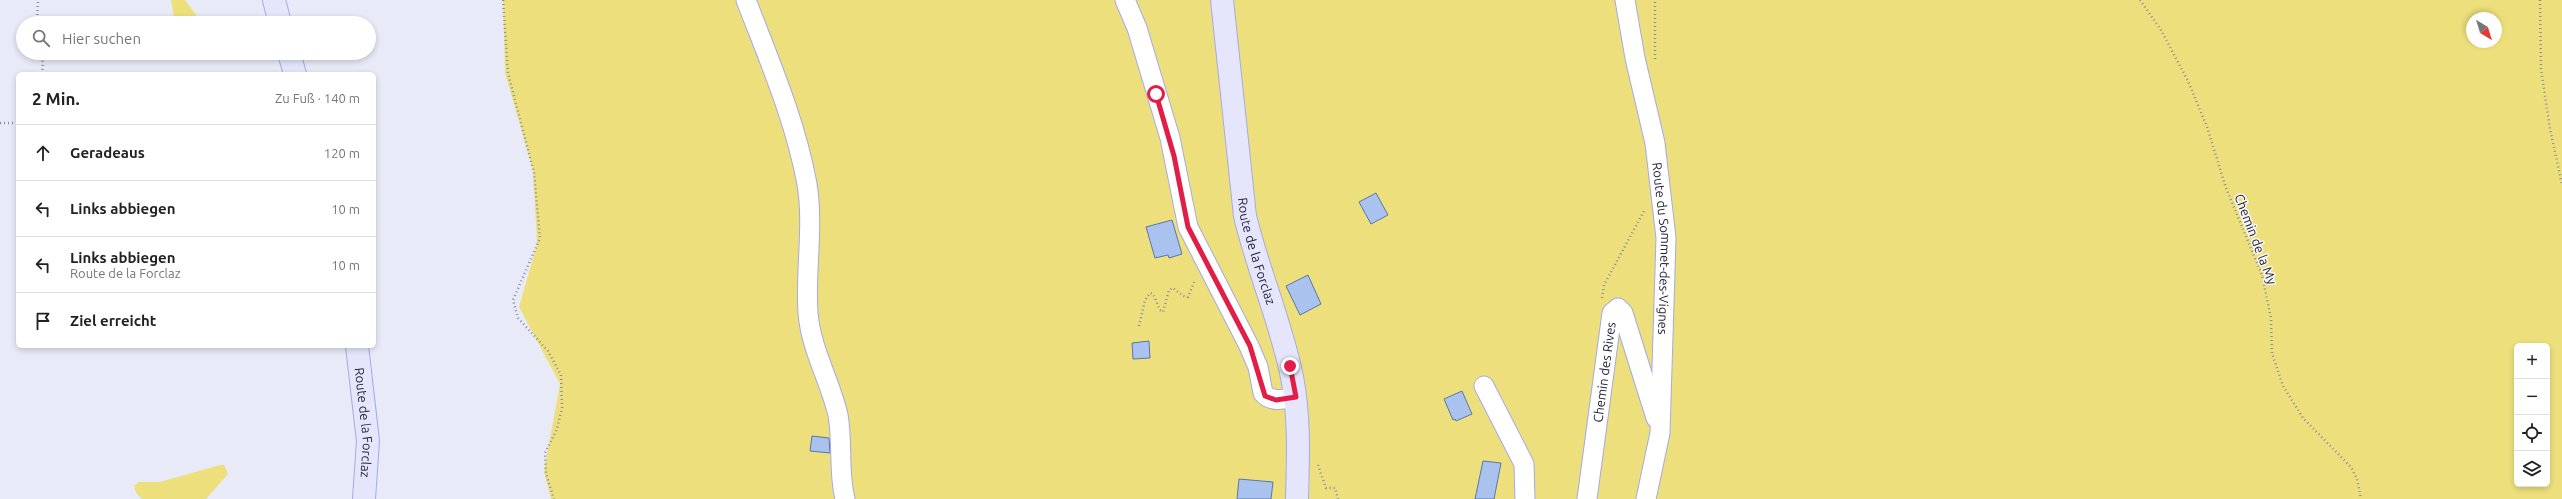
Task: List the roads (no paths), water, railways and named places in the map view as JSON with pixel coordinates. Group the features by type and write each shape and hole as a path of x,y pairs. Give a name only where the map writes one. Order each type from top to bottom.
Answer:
{"main road":[{"path":"274,0 278,16"},
{"name":"Route de la Forclaz","path":"1222,0 1245,216 1253,250 1286,351 1296,397 1299,443 1297,499"},
{"path":"291,60 294,72"},
{"name":"Route de la Forclaz","path":"357,348 365,404 368,441 364,499"}],"street":[{"path":"746,0 788,107 805,174 810,205 811,239 808,314 817,356 838,415 840,434 840,469 845,499"},
{"path":"1125,0 1136,28 1170,138 1188,227 1250,346 1258,367 1263,393 1270,399 1276,400 1296,397"},
{"name":"Route du Sommet-des-Vignes","path":"1625,0 1635,58 1655,143 1665,224 1660,433 1646,499"},
{"name":"Chemin des Rives","path":"1588,499 1612,313 1618,308 1623,313 1660,433"},
{"path":"1484,386 1524,464 1525,499"}]}
